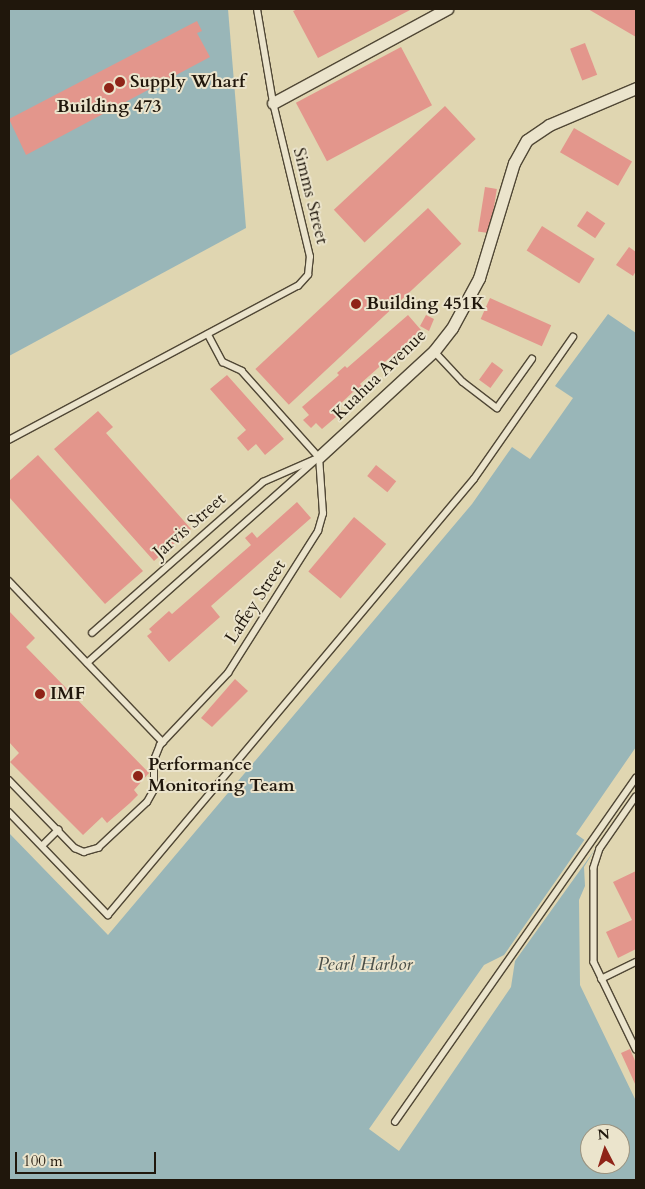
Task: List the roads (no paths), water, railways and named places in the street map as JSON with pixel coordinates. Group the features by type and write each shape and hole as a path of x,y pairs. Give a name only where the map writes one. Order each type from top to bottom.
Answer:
{"street":[{"path":"273,103 447,9"},
{"name":"Kuahua Avenue","path":"319,457 434,351 462,312 478,278 514,163 522,147 541,129 636,88"}],"lane":[{"name":"Simms Street","path":"9,440 298,286 309,272 310,257 273,103 257,9"},
{"path":"208,334 223,362 242,371 319,457"},
{"path":"9,812 108,915 474,480 573,337"},
{"path":"434,351 463,382 497,408 532,359"},
{"name":"Jarvis Street","path":"92,633 263,482 319,457"},
{"name":"Kuahua Avenue","path":"87,663 319,457"},
{"name":"Laffey Street","path":"9,780 79,851 89,852 98,848 150,798 155,785 154,760 164,742 228,673 318,530 322,514 319,457"},
{"path":"9,581 164,742"},
{"path":"395,1122 636,778"},
{"path":"636,797 600,849 594,863 594,962 636,1049"},
{"path":"42,846 58,830"},
{"path":"601,979 636,962"}],"water":[{"path":"9,9 228,9 246,228 9,356"},
{"name":"Pearl Harbor","path":"608,314 636,333 636,747 576,834 596,848 584,867 585,886 579,900 580,985 636,1101 636,1180 9,1180 9,833 108,935 472,504 512,447 530,459 573,398 555,386"}],"place":[{"name":"Supply Wharf","path":"120,82"},
{"name":"Building 473","path":"109,88"},
{"name":"Building 451K","path":"356,304"},
{"name":"IMF","path":"40,694"},
{"name":"Performance Monitoring Team","path":"138,776"}]}
